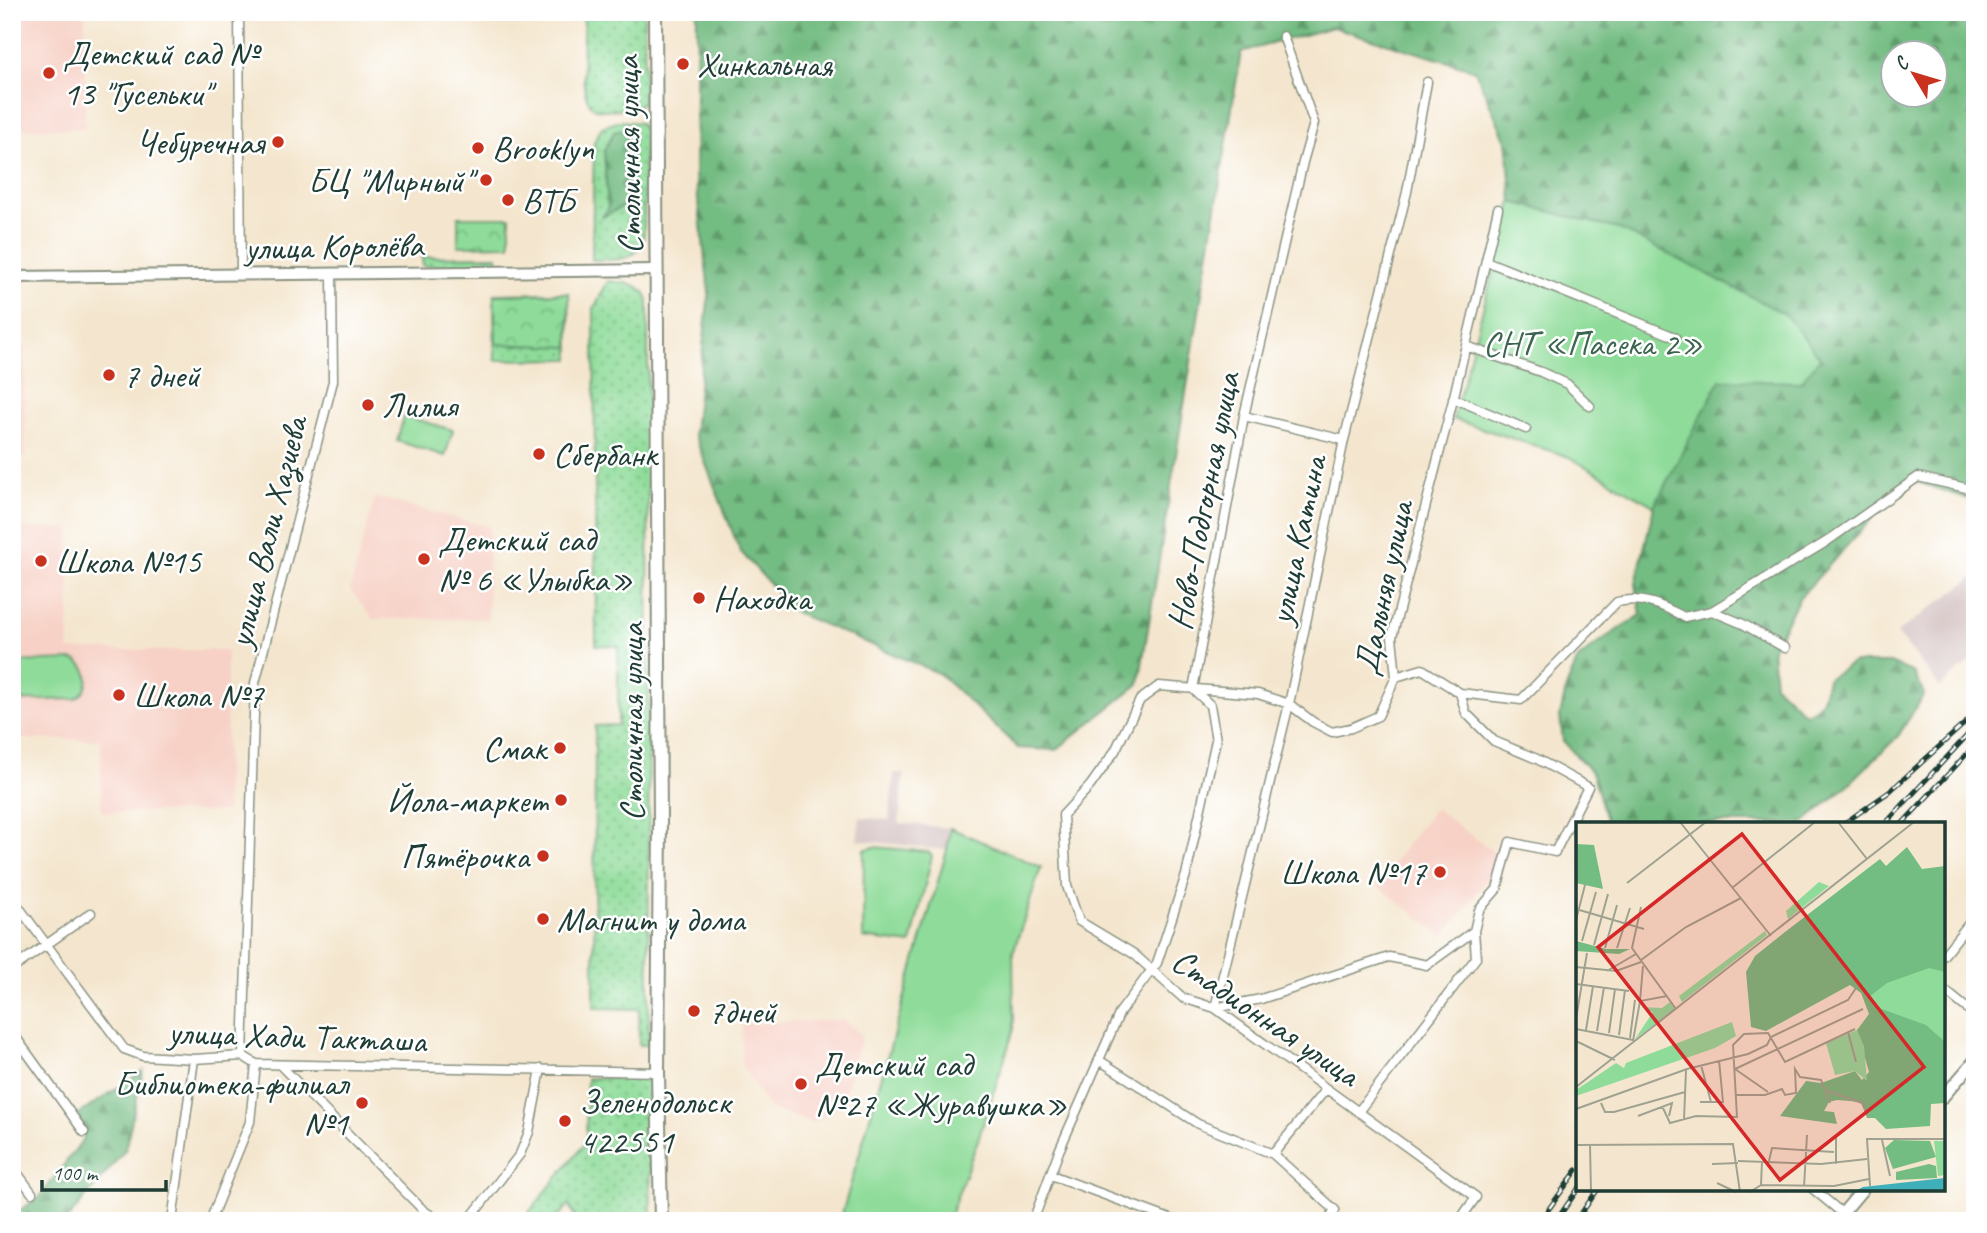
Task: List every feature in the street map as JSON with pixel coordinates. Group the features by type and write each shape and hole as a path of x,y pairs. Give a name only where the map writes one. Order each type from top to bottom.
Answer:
{"main road":[{"name":"Столичная улица","path":"655,12 660,795 658,1072 661,1221"}],"street":[{"path":"239,12 241,275"},
{"name":"Ново-Подгорная улица","path":"1194,689 1244,415 1314,123 1283,36"},
{"name":"улица Катина","path":"1214,1008 1289,704 1344,440 1407,192 1427,82"},
{"name":"Дальняя улица","path":"1063,815 1090,786 1115,751 1140,700 1159,687 1258,694 1289,704 1332,732 1351,728 1378,716 1396,677 1392,637 1498,209"},
{"path":"1486,261 1675,337"},
{"name":"улица Королёва","path":"12,277 657,270"},
{"name":"улица Вали Хазиева","path":"243,1056 255,683 333,381 332,274"},
{"path":"1466,346 1567,384 1590,406"},
{"path":"1453,398 1526,429"},
{"path":"1244,415 1344,440"},
{"path":"1396,677 1422,670 1460,693 1521,700 1617,602 1629,599 1660,603 1684,617 1712,611 1826,542 1918,477 1975,490"},
{"path":"1712,611 1743,624 1785,648"},
{"path":"1033,1221 1120,1012 1157,962 1186,875 1216,740 1210,705 1194,689"},
{"path":"1358,1112 1476,958 1474,931 1479,910 1497,889 1510,842 1555,852 1588,788 1537,759 1494,741 1466,713 1460,693"},
{"name":"Стадионная улица","path":"1063,815 1067,886 1079,921 1134,954 1183,999 1214,1008 1476,1197 1459,1221"},
{"name":"улица Хади Такташа","path":"12,898 124,1049 143,1056 194,1059 243,1056 256,1064 280,1065 658,1072"},
{"path":"12,969 91,913"},
{"path":"1945,954 1975,916"},
{"path":"1214,1008 1261,999 1389,957 1427,965 1474,931"},
{"path":"1945,991 1975,1015"},
{"path":"12,1032 84,1132"},
{"path":"172,1221 194,1059"},
{"path":"1098,1060 1198,1124 1273,1154 1335,1210 1327,1221"},
{"path":"1945,1095 1975,1060"},
{"path":"210,1221 250,1122 256,1064"},
{"path":"280,1065 424,1211 440,1221"},
{"path":"468,1221 520,1154 529,1132 541,1069"},
{"path":"1273,1154 1326,1088"},
{"path":"12,1166 32,1194"},
{"path":"1051,1175 1175,1221"},
{"path":"1815,1191 1839,1217 1861,1191"}],"shaded area":[{"name":"Детский сад № 13 \"Гусельки\"","path":"12,12 80,12 85,17 85,128 12,129"},
{"path":"106,12 219,12 112,16"},
{"path":"12,344 24,344 25,457 12,457"},
{"name":"Детский сад № 6 «Улыбка»","path":"375,497 489,527 488,619 373,619 350,590"},
{"name":"Школа №7","path":"12,528 70,528 69,650 227,650 226,812 101,812 101,740 12,739"},
{"path":"1975,576 1975,657 1940,687 1897,633"},
{"path":"894,773 904,774 899,823 950,828 947,850 857,840 860,817 889,820"},
{"name":"Школа №17","path":"1435,808 1503,859 1444,936 1376,885"},
{"name":"Детский сад №27 «Журавушка»","path":"844,1020 862,1036 841,1105 813,1123 770,1109 741,1064 742,1023"}],"green space":[{"path":"584,12 644,12 645,98 638,106 601,110 594,108 589,102 583,79"},
{"path":"697,12 1975,12 1975,501 1908,479 1799,598 1772,649 1775,685 1804,713 1818,705 1827,679 1853,663 1890,663 1914,673 1924,694 1898,736 1847,786 1804,822 1607,822 1593,774 1563,741 1560,716 1567,685 1578,659 1641,615 1636,583 1654,506 1720,379 1800,382 1622,230 1512,202 1507,143 1475,70 1333,27 1241,52 1139,684 1056,750 1018,748 940,674 796,613 740,551 694,434 709,291 695,175"},
{"path":"620,121 640,123 645,132 644,237 631,256 617,260 592,260 594,142 602,127"},
{"path":"614,132 626,132 636,200 602,217 608,209 604,151"},
{"name":"СНТ «Пасека 2»","path":"1512,202 1622,230 1785,314 1820,358 1801,382 1720,380 1654,506 1569,457 1453,419"},
{"path":"458,217 510,217 510,245 458,246"},
{"path":"497,256 498,265 423,266 422,257"},
{"path":"608,281 637,287 646,294 648,300 649,1045 639,1045 639,1009 594,1008 595,726 618,725 618,646 596,645 594,308"},
{"path":"569,293 570,359 495,360 494,294"},
{"path":"569,293 569,347 496,344 494,295"},
{"path":"404,416 453,430 445,456 397,441"},
{"path":"74,660 84,668 88,679 85,690 75,699 12,701 12,662"},
{"path":"950,828 1041,867 1013,953 1014,1029 948,1221 840,1221 947,850"},
{"path":"874,847 929,852 932,856 911,944 863,938 864,850"},
{"path":"143,1071 125,1150 66,1221 12,1221 12,1215 39,1198 84,1138 79,1114"},
{"path":"587,1078 649,1079 651,1221 577,1221 569,1205 554,1221 522,1221 586,1142"}],"railway":[{"path":"1846,822 1889,792 1975,714"},
{"path":"1887,822 1975,727"},
{"path":"1904,822 1975,745"},
{"path":"1540,1221 1576,1171"},
{"path":"1556,1221 1577,1191"},
{"path":"1576,1221 1597,1191"}],"place":[{"name":"Хинкальная","path":"683,64"},
{"name":"Детский сад № 13 \"Гусельки\"","path":"49,73"},
{"name":"Чебуречная","path":"278,142"},
{"name":"Brooklyn","path":"478,148"},
{"name":"БЦ \"Мирный\"","path":"486,180"},
{"name":"ВТБ","path":"508,200"},
{"name":"7 дней","path":"109,375"},
{"name":"Лилия","path":"368,405"},
{"name":"Сбербанк","path":"539,454"},
{"name":"Детский сад № 6 «Улыбка»","path":"424,559"},
{"name":"Школа №15","path":"41,561"},
{"name":"Находка","path":"699,598"},
{"name":"Школа №7","path":"119,695"},
{"name":"Смак","path":"560,748"},
{"name":"Йола-маркет","path":"561,800"},
{"name":"Пятёрочка","path":"543,856"},
{"name":"Школа №17","path":"1440,872"},
{"name":"Магнит у дома","path":"543,919"},
{"name":"7дней","path":"694,1011"},
{"name":"Детский сад №27 «Журавушка»","path":"801,1084"},
{"name":"Библиотека-филиал №1","path":"362,1103"},
{"name":"Зеленодольск 422551","path":"565,1121"}]}
